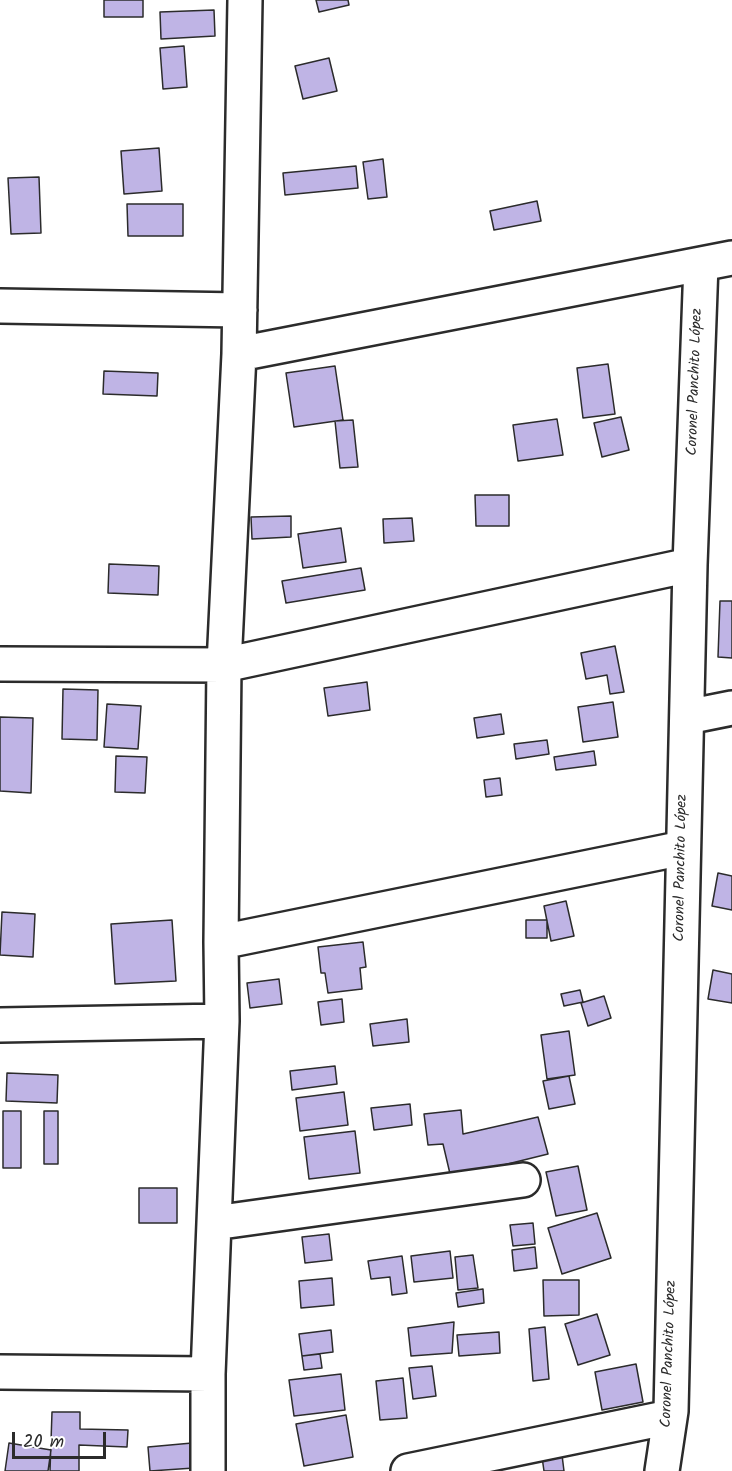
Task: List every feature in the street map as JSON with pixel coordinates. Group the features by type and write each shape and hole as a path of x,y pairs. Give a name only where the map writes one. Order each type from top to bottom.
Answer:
{"street":[{"path":"208,1471 208,1374 222,1022 224,665 239,354 245,0"},
{"path":"239,354 732,258"},
{"name":"Coronel Panchito López","path":"662,1471 670,1417 682,848 700,264"},
{"path":"0,306 240,310"},
{"path":"0,664 224,665 690,565"},
{"path":"687,717 732,708"},
{"path":"221,942 682,848"},
{"path":"0,1025 222,1022"},
{"path":"214,1223 523,1180"},
{"path":"0,1372 208,1374"},
{"path":"408,1471 670,1417"}],"building":[{"path":"104,0 143,0 143,17 104,17"},
{"path":"316,0 348,0 349,5 319,12"},
{"path":"214,10 215,36 161,39 160,12"},
{"path":"184,46 187,87 163,89 160,48"},
{"path":"329,58 337,91 303,99 295,66"},
{"path":"159,148 162,191 124,194 121,151"},
{"path":"383,159 387,197 368,199 363,162"},
{"path":"356,166 358,188 285,195 283,173"},
{"path":"39,177 41,233 11,234 8,178"},
{"path":"537,201 541,221 494,230 490,211"},
{"path":"127,204 183,204 183,236 128,236"},
{"path":"608,364 615,414 583,418 577,368"},
{"path":"335,366 343,420 294,427 286,373"},
{"path":"104,371 158,373 157,396 103,394"},
{"path":"621,417 629,450 602,457 594,423"},
{"path":"557,419 563,455 518,461 513,425"},
{"path":"353,420 358,467 340,468 335,421"},
{"path":"475,495 509,495 509,526 476,526"},
{"path":"291,516 291,537 252,539 251,517"},
{"path":"412,518 414,541 384,543 383,519"},
{"path":"341,528 346,562 303,568 298,534"},
{"path":"109,564 159,566 158,595 108,593"},
{"path":"361,568 365,590 286,603 282,581"},
{"path":"720,601 732,601 732,658 718,657"},
{"path":"615,646 624,692 610,694 607,675 586,679 581,653"},
{"path":"367,682 370,710 328,716 324,688"},
{"path":"63,689 98,690 97,740 62,739"},
{"path":"613,702 618,737 583,742 578,707"},
{"path":"107,704 141,706 138,749 104,747"},
{"path":"501,714 504,734 477,738 474,718"},
{"path":"0,717 33,718 31,793 0,791"},
{"path":"547,740 549,754 516,759 514,744"},
{"path":"594,751 596,765 556,770 554,757"},
{"path":"116,756 147,757 145,793 115,792"},
{"path":"500,778 502,795 486,797 484,780"},
{"path":"718,873 732,876 732,910 712,906"},
{"path":"566,901 574,936 551,941 544,906"},
{"path":"2,912 35,914 33,957 0,955"},
{"path":"172,920 176,981 115,984 111,924"},
{"path":"526,920 547,920 547,938 526,938"},
{"path":"363,942 366,967 360,968 362,989 328,993 325,973 321,973 318,947"},
{"path":"713,970 732,974 732,1003 708,999"},
{"path":"279,979 282,1004 250,1008 247,983"},
{"path":"580,990 583,1002 564,1006 561,994"},
{"path":"604,996 611,1018 588,1026 581,1003"},
{"path":"342,999 344,1022 321,1025 318,1002"},
{"path":"407,1019 409,1042 373,1046 370,1024"},
{"path":"569,1031 575,1075 547,1079 541,1035"},
{"path":"335,1066 337,1084 292,1090 290,1071"},
{"path":"7,1073 58,1075 57,1103 6,1101"},
{"path":"569,1076 575,1104 549,1109 543,1081"},
{"path":"344,1092 348,1125 300,1131 296,1098"},
{"path":"410,1104 412,1125 374,1130 371,1108"},
{"path":"461,1110 463,1134 538,1117 548,1154 451,1178 443,1144 428,1145 424,1114"},
{"path":"3,1111 21,1111 21,1168 3,1168"},
{"path":"44,1111 58,1111 58,1164 44,1164"},
{"path":"355,1131 360,1173 309,1179 304,1137"},
{"path":"578,1166 587,1210 556,1216 546,1172"},
{"path":"139,1188 177,1188 177,1223 139,1223"},
{"path":"597,1213 611,1258 562,1274 548,1228"},
{"path":"533,1223 535,1244 513,1246 510,1225"},
{"path":"329,1234 332,1260 305,1263 302,1237"},
{"path":"535,1247 537,1268 514,1271 512,1250"},
{"path":"450,1251 453,1278 414,1282 411,1256"},
{"path":"473,1255 478,1288 458,1290 455,1257"},
{"path":"402,1256 407,1293 392,1295 390,1277 371,1279 368,1261"},
{"path":"332,1278 334,1305 301,1308 299,1281"},
{"path":"543,1280 579,1280 579,1315 544,1316"},
{"path":"483,1289 484,1303 458,1307 456,1293"},
{"path":"597,1314 610,1355 578,1365 565,1324"},
{"path":"454,1322 452,1353 411,1356 408,1328"},
{"path":"545,1327 549,1379 533,1381 529,1329"},
{"path":"331,1330 333,1352 302,1356 299,1334"},
{"path":"499,1332 500,1353 459,1356 457,1335"},
{"path":"320,1354 322,1368 304,1370 302,1356"},
{"path":"636,1364 643,1402 602,1410 595,1372"},
{"path":"432,1366 436,1396 413,1399 409,1368"},
{"path":"341,1374 345,1410 294,1416 289,1380"},
{"path":"403,1378 407,1418 380,1420 376,1381"},
{"path":"52,1412 80,1412 80,1429 128,1430 127,1447 79,1445 79,1471 50,1471"},
{"path":"346,1415 353,1457 304,1466 296,1424"},
{"path":"9,1443 51,1450 48,1471 5,1471"},
{"path":"192,1443 194,1468 150,1471 148,1447"},
{"path":"562,1455 564,1471 544,1471 542,1457"}]}
